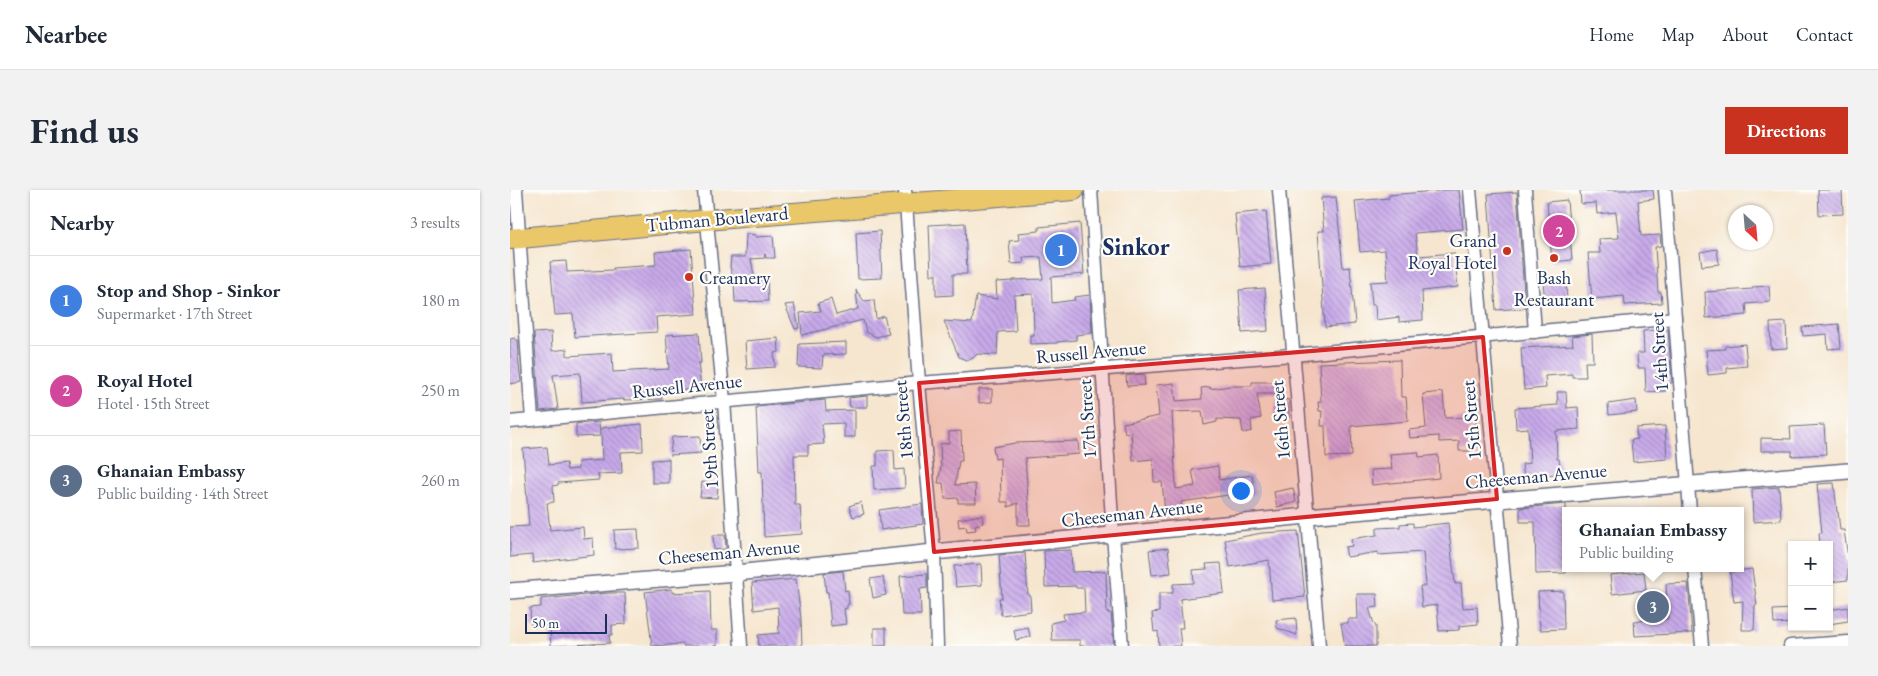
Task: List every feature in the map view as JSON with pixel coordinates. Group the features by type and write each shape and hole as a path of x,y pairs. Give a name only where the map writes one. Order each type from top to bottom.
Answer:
{"highway":[{"name":"Tubman Boulevard","path":"515,239 706,220 906,197 1074,190"}],"street":[{"path":"516,190 515,239 532,420"},
{"name":"19th Street","path":"704,190 724,401 740,646"},
{"name":"17th Street","path":"1091,190 1122,646"},
{"name":"16th Street","path":"1279,190 1319,646"},
{"name":"15th Street","path":"1470,190 1510,646"},
{"path":"1525,190 1535,332"},
{"name":"14th Street","path":"1665,190 1690,507"},
{"name":"18th Street","path":"906,197 918,383 934,552 937,646"},
{"name":"Russell Avenue","path":"510,422 918,383 1293,355 1675,318"},
{"name":"Cheeseman Avenue","path":"510,591 736,573 1308,516 1848,471"},
{"path":"1695,572 1702,646"},
{"path":"1790,646 1848,642"}],"highlighted area":[{"path":"1483,337 1497,499 934,552 919,383"}],"building":[{"path":"1459,190 1463,229 1415,233 1418,256 1454,253 1458,287 1422,291 1423,320 1399,322 1399,317 1376,320 1375,305 1372,305 1370,282 1388,281 1385,250 1360,252 1355,201 1389,198 1389,195"},
{"path":"1580,190 1653,190 1654,199 1638,201 1641,236 1660,235 1661,246 1655,247 1658,292 1661,292 1662,303 1625,305 1624,296 1592,299 1588,253 1600,253 1599,239 1619,238 1616,212 1597,214 1596,203 1581,204"},
{"path":"1818,190 1842,190 1843,214 1819,215"},
{"name":"Grand Royal Hotel","path":"1517,192 1525,308 1496,310 1488,194"},
{"path":"1336,197 1343,268 1350,267 1355,324 1325,327 1318,231 1324,231 1321,198"},
{"path":"1567,200 1572,260 1552,262 1547,202"},
{"path":"1266,211 1271,264 1240,267 1235,214"},
{"path":"965,223 967,274 953,274 953,295 936,296 936,275 931,275 929,225"},
{"path":"1080,223 1084,274 1051,277 1052,303 1075,300 1074,297 1090,295 1092,333 1076,335 1076,340 1030,344 1030,335 1034,335 1033,294 1014,295 1016,331 998,332 997,355 977,354 973,358 966,360 959,357 944,321 972,323 976,296 997,299 996,282 1043,279 1041,257 1023,258 1024,263 1011,264 1009,241 1019,240 1018,233 1039,231 1039,227"},
{"path":"880,231 882,278 858,279 856,233"},
{"path":"746,234 756,235 756,237 773,236 775,258 766,258 765,254 765,258 751,259 755,281 767,280 768,301 735,302 734,281 730,267 731,257 745,257"},
{"path":"691,249 696,314 656,317 657,332 575,337 573,314 555,315 550,262 566,261 567,272 613,270 613,268 656,265 655,252"},
{"path":"1717,249 1719,264 1702,266 1700,252"},
{"path":"1566,278 1567,304 1545,305 1543,280"},
{"path":"1769,286 1770,302 1746,304 1747,315 1706,318 1705,292"},
{"path":"1265,288 1268,331 1242,333 1239,290"},
{"path":"856,290 864,301 874,300 876,319 884,316 889,334 876,337 866,332 863,320 802,335 800,313 821,311 818,303 831,299 836,315 858,309"},
{"path":"794,304 799,328 795,329 785,305"},
{"path":"1786,322 1787,348 1771,349 1770,323"},
{"path":"1839,324 1841,348 1828,349 1827,334 1803,336 1802,327"},
{"path":"1668,329 1672,383 1666,383 1666,391 1646,392 1645,368 1638,368 1637,353 1644,353 1643,331"},
{"path":"551,332 552,351 567,349 567,356 612,353 613,372 669,369 666,335 699,333 701,363 698,363 701,388 661,392 662,399 582,402 580,373 553,375 558,409 540,411 534,333"},
{"path":"1592,334 1593,362 1585,362 1586,377 1572,377 1572,374 1545,376 1546,388 1524,390 1521,348 1573,345 1572,336"},
{"path":"515,338 515,340 518,340 521,382 510,384 510,339"},
{"path":"778,338 779,352 774,353 775,367 747,369 745,341"},
{"path":"846,342 846,354 823,355 822,368 798,367 799,344"},
{"path":"1745,344 1747,366 1727,368 1727,373 1708,375 1706,350 1725,349 1725,346"},
{"path":"1400,360 1401,397 1406,397 1408,421 1351,426 1352,456 1326,457 1325,426 1321,426 1322,411 1319,411 1318,402 1321,402 1319,363"},
{"path":"1144,374 1145,385 1127,386 1126,376"},
{"path":"1252,382 1279,382 1279,394 1257,394 1261,418 1251,420 1252,431 1243,433 1241,420 1217,419 1217,422 1204,425 1202,411 1172,412 1176,489 1195,486 1192,470 1218,466 1219,480 1252,475 1255,495 1228,498 1228,495 1181,502 1182,510 1165,512 1162,482 1154,482 1153,459 1133,461 1131,432 1125,433 1123,423 1159,416 1156,385 1174,383 1176,401 1202,399 1201,388 1252,386"},
{"path":"979,389 992,389 992,402 979,403"},
{"path":"1443,392 1445,418 1476,417 1476,428 1469,428 1470,451 1459,451 1459,441 1439,442 1439,436 1410,438 1409,430 1426,428 1423,394"},
{"path":"1557,392 1566,392 1567,408 1578,407 1579,429 1556,431 1557,459 1559,459 1561,473 1524,478 1522,464 1530,463 1528,428 1516,429 1515,408 1558,405"},
{"path":"867,396 867,407 850,407 849,398"},
{"path":"1277,398 1289,400 1289,418 1274,415"},
{"path":"825,400 826,411 855,410 855,437 844,437 844,423 822,424 824,444 808,445 808,455 794,455 795,505 800,505 802,534 764,537 762,472 759,472 756,407"},
{"path":"1636,400 1637,412 1609,415 1608,404"},
{"path":"599,422 600,436 576,437 576,424"},
{"path":"642,424 643,451 621,452 622,473 598,474 599,480 558,483 558,485 553,486 554,502 547,503 550,530 583,527 584,539 593,538 594,555 533,563 532,555 510,557 510,527 529,526 523,449 547,447 549,465 566,463 567,470 578,469 578,462 602,460 601,428"},
{"path":"1824,425 1826,454 1792,456 1792,451 1761,451 1761,438 1791,439 1790,427"},
{"path":"1665,426 1667,459 1633,462 1631,440 1637,439 1636,428"},
{"path":"961,431 962,461 959,461 955,485 975,484 976,503 958,503 958,498 945,499 943,483 938,483 941,467 940,444 949,443 949,432"},
{"path":"700,436 701,453 670,455 672,437"},
{"path":"1078,441 1079,454 1025,458 1030,525 1018,525 1018,503 1008,507 1008,502 1001,502 1000,458 995,459 993,447 1015,443"},
{"path":"894,450 895,470 904,469 905,488 874,490 873,466 877,466 877,451"},
{"path":"1418,452 1419,457 1438,455 1439,478 1372,485 1371,470 1392,469 1390,454"},
{"path":"669,459 669,483 652,483 652,460"},
{"path":"702,482 718,484 717,498 700,497"},
{"path":"1834,483 1840,530 1844,530 1848,558 1848,580 1833,582 1833,541 1820,541 1819,533 1822,533 1817,484"},
{"path":"1779,487 1781,520 1753,522 1752,489"},
{"path":"1293,488 1296,502 1277,507 1274,492"},
{"path":"861,502 864,514 853,517 849,506"},
{"path":"922,504 923,524 881,530 879,510"},
{"path":"1566,504 1566,507 1562,507 1562,572 1566,573 1536,574 1535,522 1520,522 1520,508"},
{"path":"982,515 983,523 975,525 976,530 967,531 966,526 959,527 958,519"},
{"path":"1413,523 1413,527 1448,523 1455,584 1461,583 1463,608 1477,607 1478,624 1459,626 1459,630 1439,631 1437,605 1422,607 1420,586 1426,586 1423,552 1378,555 1378,552 1347,557 1345,547 1352,546 1351,539 1377,535 1377,528 1400,527 1400,524"},
{"path":"638,529 639,548 615,549 614,530"},
{"path":"1298,531 1305,597 1272,600 1269,560 1230,567 1225,540 1262,533"},
{"path":"713,535 725,535 726,549 714,550"},
{"path":"1168,548 1171,573 1152,575 1149,550"},
{"path":"1071,550 1072,572 1106,571 1107,613 1111,613 1114,646 1080,646 1080,640 1052,640 1051,623 1064,620 1063,614 1085,612 1084,588 1076,588 1076,586 1045,587 1044,551"},
{"path":"1025,553 1031,611 1001,615 999,598 1002,598 999,555"},
{"path":"1221,563 1224,593 1180,599 1183,628 1179,628 1181,646 1159,646 1158,631 1154,632 1152,613 1159,612 1159,593 1173,593 1173,584 1194,583 1193,570 1207,569 1206,564"},
{"path":"981,564 982,585 956,587 954,566"},
{"path":"1752,569 1757,605 1755,605 1754,630 1742,630 1743,601 1734,602 1730,572 1744,572 1744,570"},
{"path":"843,571 845,591 848,590 849,604 844,609 846,624 831,626 824,573"},
{"path":"1644,572 1646,590 1612,594 1610,575"},
{"path":"927,574 927,588 920,589 921,615 902,615 900,576"},
{"path":"883,577 886,595 873,598 870,579"},
{"path":"796,579 802,646 759,646 758,635 779,633 778,607 754,610 752,583"},
{"path":"1688,583 1692,633 1635,636 1634,621 1668,619 1666,584"},
{"path":"672,589 672,593 710,591 711,630 717,630 717,646 683,646 683,644 652,646 645,592"},
{"path":"1563,591 1564,629 1540,630 1538,592"},
{"path":"625,593 626,624 612,625 612,635 609,635 610,643 551,646 550,624 531,626 530,608 541,607 541,599"},
{"path":"1357,594 1377,594 1378,607 1369,608 1376,626 1376,646 1345,646 1341,623 1348,623 1348,619 1358,619"},
{"path":"1848,607 1848,621 1833,623 1833,609"},
{"path":"1788,609 1788,623 1774,624 1773,610"},
{"path":"1296,618 1297,635 1277,628 1276,620"},
{"path":"1028,627 1030,637 1016,640 1014,630"},
{"path":"874,628 886,628 886,646 874,646"}],"place":[{"name":"Royal Hotel","path":"1559,231"},
{"name":"Stop and Shop - Sinkor","path":"1061,250"},
{"name":"Grand Royal Hotel","path":"1507,251"},
{"name":"Bash Restaurant","path":"1554,258"},
{"name":"Creamery","path":"689,277"},
{"name":"Ghanaian Embassy","path":"1653,607"}],"district":[{"name":"Sinkor","path":"1136,246"}]}
